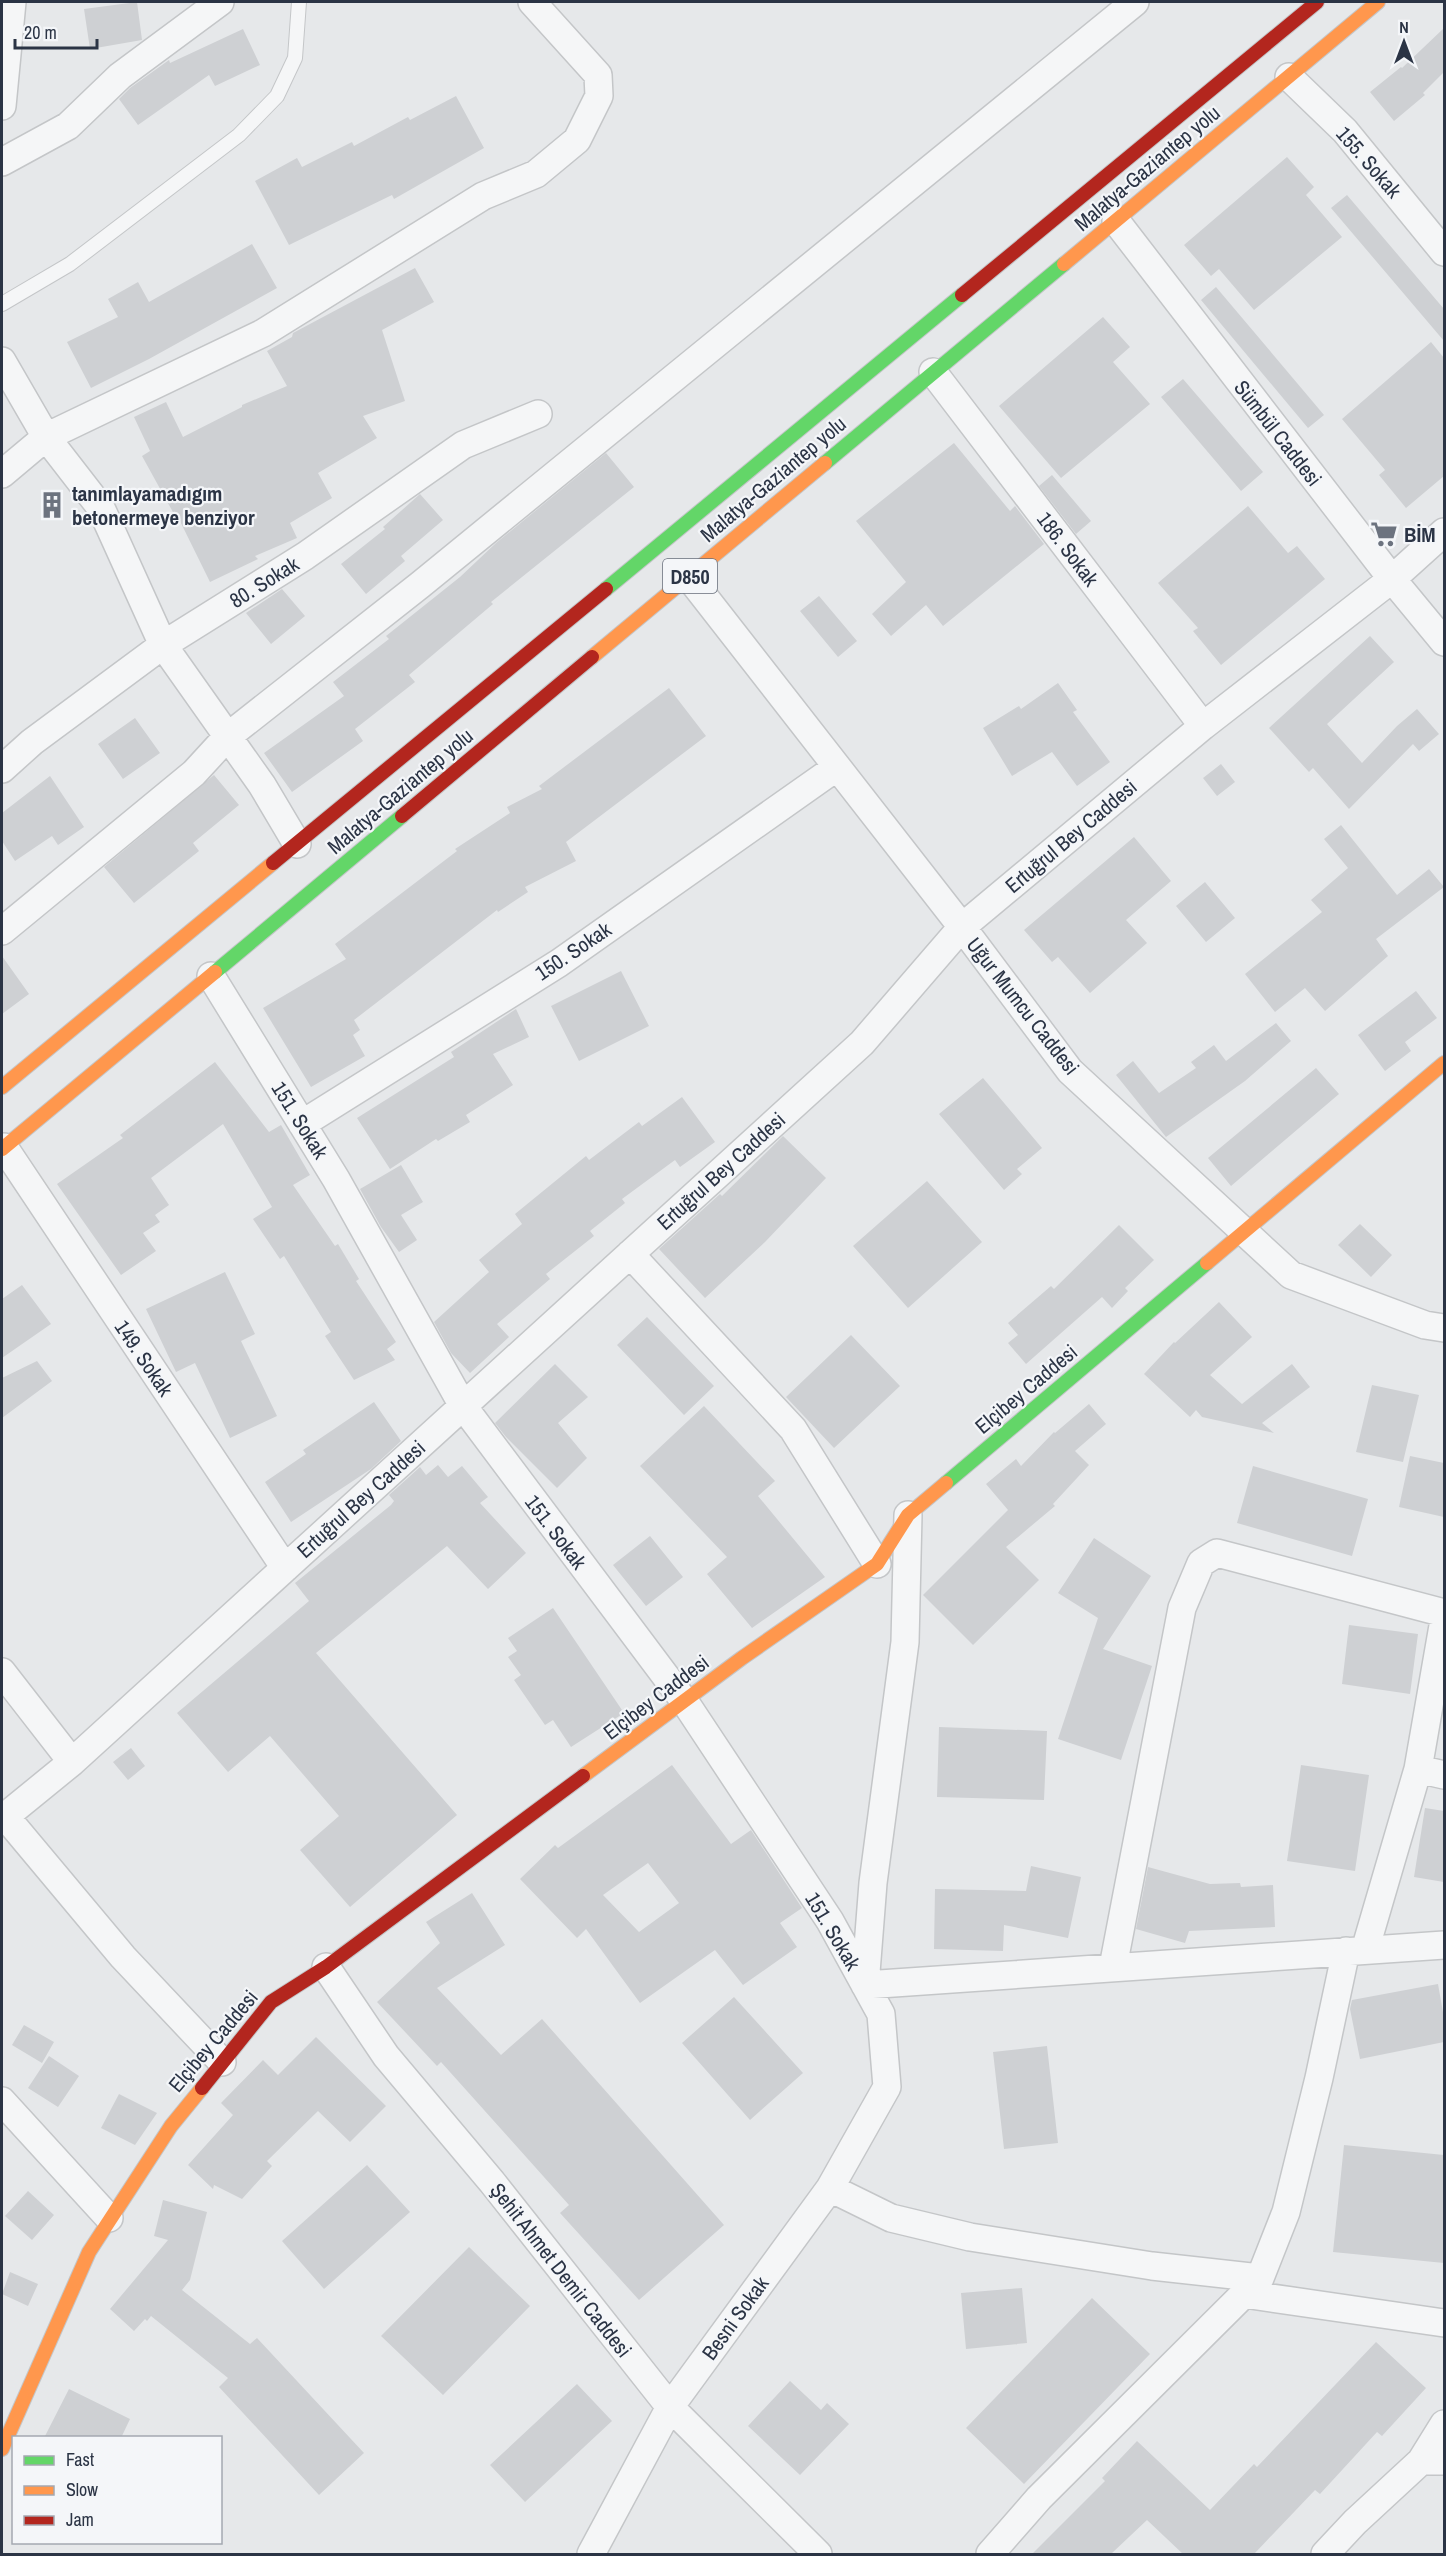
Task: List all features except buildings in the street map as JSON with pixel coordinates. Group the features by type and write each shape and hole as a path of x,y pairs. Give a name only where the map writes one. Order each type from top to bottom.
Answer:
{"main road":[{"name":"Malatya-Gaziantep yolu","path":"2,1087 1317,2"},
{"name":"Malatya-Gaziantep yolu","path":"3,1148 1378,2"},
{"name":"Elçibey Caddesi","path":"2,2449 89,2252 108,2218 171,2126 271,2002 326,1967 742,1658 877,1564 908,1515 1444,1063"}],"street":[{"path":"2,162 68,126 120,76 220,2"},
{"path":"2,474 46,437 263,333 483,196 536,174 577,140 600,96 598,75 532,2"},
{"path":"2,931 194,772 227,737 420,585 1135,2"},
{"path":"2,106 8,13"},
{"name":"155. Sokak","path":"1288,77 1345,131 1444,252"},
{"name":"Sümbül Caddesi","path":"1116,220 1392,579 1444,642"},
{"path":"2,361 46,437 101,508 163,645 262,785 297,844"},
{"name":"186. Sokak","path":"933,372 1203,726"},
{"name":"80. Sokak","path":"2,769 32,742 163,645 305,556 463,445 538,414"},
{"name":"Ertuğrul Bey Caddesi","path":"3,1818 72,1762 862,1043 962,927 1203,726 1392,579 1444,532"},
{"name":"Uğur Mumcu Caddesi","path":"689,577 962,927 1070,1071 1291,1275 1425,1324 1444,1328"},
{"name":"150. Sokak","path":"302,1124 559,963 837,768"},
{"name":"151. Sokak","path":"211,976 336,1179 463,1406 685,1702 830,1921 881,2014 887,2087"},
{"name":"149. Sokak","path":"3,1148 285,1568"},
{"path":"630,1254 793,1429 877,1564"},
{"path":"908,1515 905,1642 873,1883 865,1985 1444,1945"},
{"path":"1113,1967 1182,1608 1201,1563 1217,1553 1444,1613"},
{"path":"990,2554 1039,2498 1252,2286 1286,2212 1319,2078 1356,1951 1418,1768 1444,1620"},
{"path":"2,1672 72,1762"},
{"path":"1418,1768 1444,1775"},
{"path":"3,1818 123,1957 222,2062"},
{"name":"Şehit Ahmet Demir Caddesi","path":"326,1967 386,2056 492,2182 669,2407 818,2554"},
{"name":"Besni Sokak","path":"591,2554 669,2407 830,2188 887,2087"},
{"path":"2,2101 108,2218"},
{"path":"830,2188 891,2218 970,2237 1152,2266 1444,2323"},
{"path":"1325,2554 1354,2522 1432,2461 1444,2424"}],"lane":[{"path":"2,304 70,264 239,135 277,96 291,68 295,58 299,2"}],"traffic: fast":[{"path":"825,463 1064,264"},
{"path":"606,589 962,295"},
{"path":"215,972 402,816"},
{"path":"946,1483 1207,1263"}],"traffic: slow":[{"path":"1064,264 1378,2"},
{"path":"592,657 825,463"},
{"path":"2,1087 273,863"},
{"path":"2,1149 215,972"},
{"path":"1207,1263 1444,1063"},
{"path":"583,1776 742,1658 877,1564 908,1515 946,1483"},
{"path":"2,2449 89,2252 171,2126 202,2088"}],"traffic: jam":[{"path":"962,295 1317,2"},
{"path":"273,863 606,589"},
{"path":"402,816 592,657"},
{"path":"202,2088 271,2002 326,1967 583,1776"}],"place":[{"name":"tanımlayamadıgım betonermeye benziyor","path":"52,505"},
{"name":"BİM","path":"1384,534"}]}
